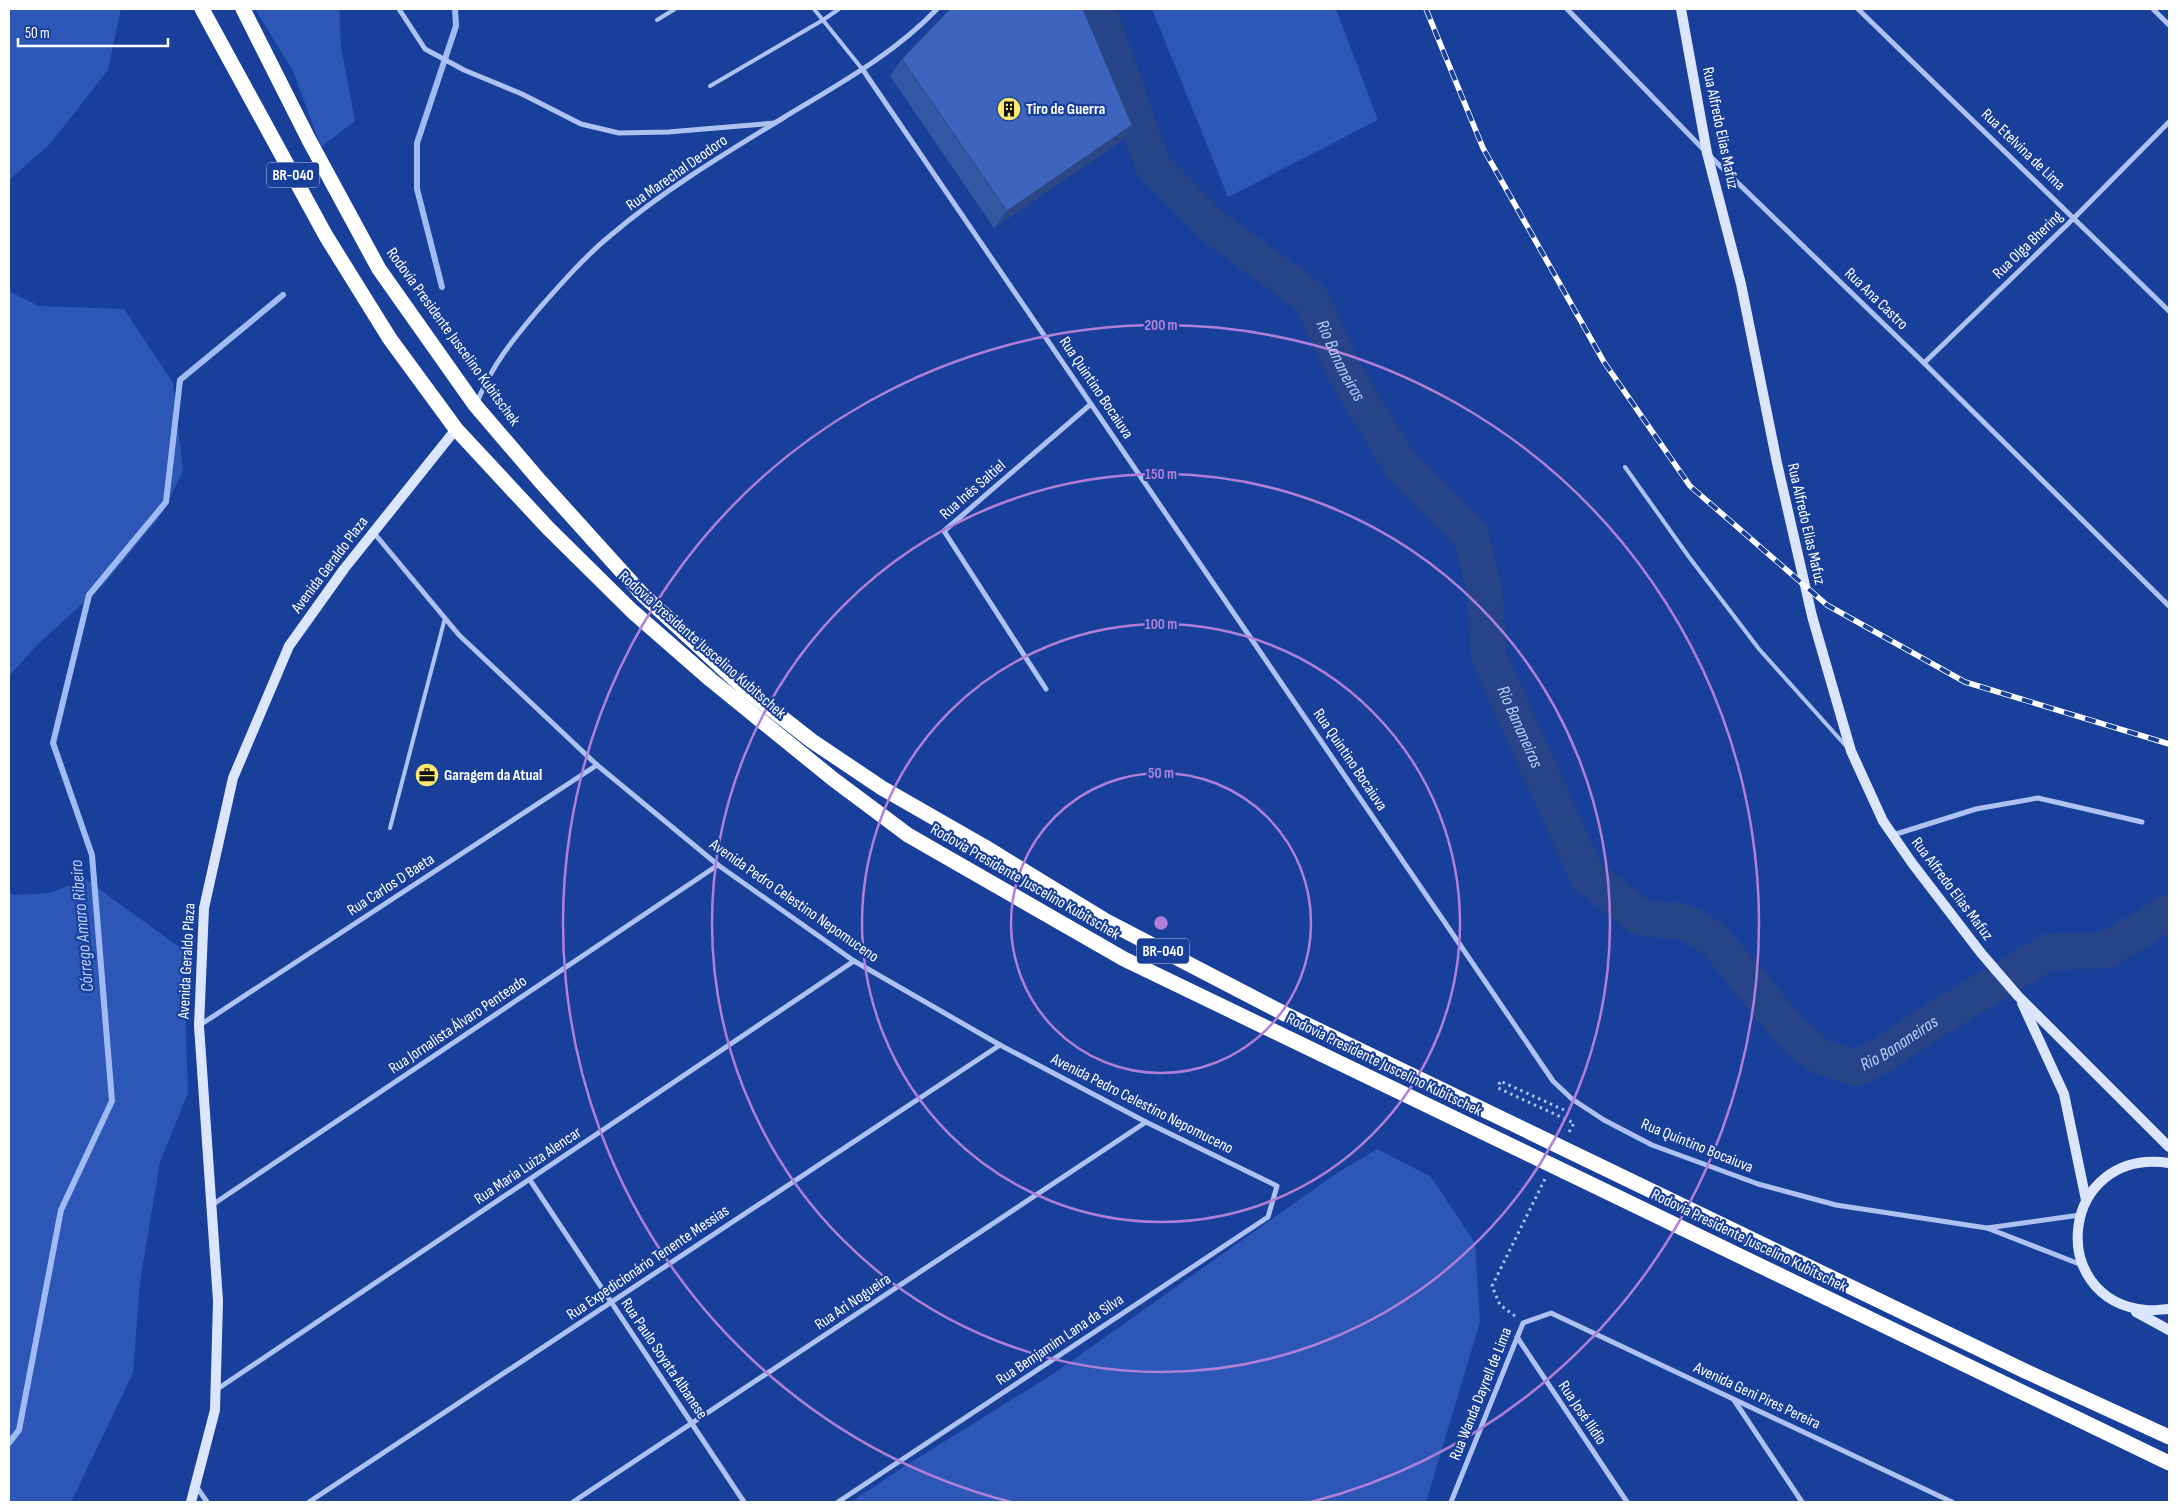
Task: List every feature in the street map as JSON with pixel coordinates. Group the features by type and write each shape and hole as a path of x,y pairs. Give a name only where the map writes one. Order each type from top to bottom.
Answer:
{"highway":[{"name":"Rodovia Presidente Juscelino Kubitschek","path":"202,9 326,236 390,339 456,429 548,528 632,611 711,680 833,779 908,835 1124,959 2169,1464"},
{"name":"Rodovia Presidente Juscelino Kubitschek","path":"243,9 309,140 379,269 476,405 540,481 642,594 743,686 812,741 882,788 985,847 1106,921 1285,1014 2025,1371 2169,1437"}],"street":[{"path":"398,9 424,49 464,70 522,94 581,124 620,133 668,132 776,122"},
{"name":"Rua Marechal Deodoro","path":"476,405 488,375 504,350 550,297 610,235 698,170 863,70 896,47 937,9"},
{"name":"Rua Ana Castro","path":"1567,9 1707,153 1924,363 2169,606"},
{"name":"Rua Alfredo Elias Mafuz","path":"1682,9 1707,153 1741,284 1777,462 1812,616 1850,751 1883,821 1892,835 1981,952 2018,995 2169,1147"},
{"name":"Rua Etelvina de Lima","path":"1858,9 2075,217 2169,311"},
{"path":"2153,9 2169,25"},
{"name":"Rua Quintino Bocaiuva","path":"863,70 1554,1081 1568,1096 1604,1120 1652,1145 1758,1184 1836,1205 1987,1228 2082,1265"},
{"name":"Rua Olga Bhering","path":"1924,363 2075,217 2169,122"},
{"name":"Rua Inês Saltiel","path":"1046,689 944,531 1091,404"},
{"name":"Avenida Geraldo Plaza","path":"191,1502 215,1410 218,1301 199,1026 204,908 233,778 289,646 344,569 456,429"},
{"name":"Avenida Pedro Celestino Nepomuceno","path":"373,532 459,635 598,765 718,865 854,961 1000,1045 1146,1122 1277,1186"},
{"name":"Rua Carlos D Baeta","path":"199,1026 598,765"},
{"path":"1892,835 1976,810 2038,798 2142,822"},
{"name":"Rua Jornalista Álvaro Penteado","path":"211,1205 718,865"},
{"name":"Rua Maria Luiza Alencar","path":"215,1391 854,961"},
{"name":"Rua Alfredo Elias Mafuz","path":"2018,995 2064,1094 2086,1200"},
{"name":"Rua Expedicionário Tenente Messias","path":"309,1502 1000,1045"},
{"name":"Rua Ari Nogueira","path":"573,1502 1146,1122"},
{"path":"2169,1163 2151,1161 2125,1166 2103,1179 2086,1200 2080,1215 2077,1240 2082,1265 2093,1282 2107,1296 2169,1330"},
{"name":"Rua Paulo Soyata Albanese","path":"530,1180 744,1502"},
{"name":"Rua Bemjamim Lana da Silva","path":"838,1502 1268,1217 1277,1186"},
{"name":"Rua Quintino Bocaiuva","path":"1987,1228 2080,1215"},
{"path":"2125,1306 2147,1311 2169,1309"},
{"name":"Rua Wanda Dayrell de Lima","path":"1451,1502 1523,1323 1551,1313"},
{"name":"Avenida Geni Pires Pereira","path":"1551,1313 1952,1502"},
{"name":"Rua José Ilídio","path":"1517,1337 1626,1502"},
{"path":"1734,1399 1802,1502"},
{"path":"195,1485 207,1502"},
{"path":"1455,1495 1460,1502"}],"lane":[{"path":"657,20 675,9"},
{"path":"814,9 863,70"},
{"path":"710,86 839,9"},
{"path":"1625,467 1689,557 1759,649 1850,751"},
{"path":"390,828 445,618"}],"path":[{"path":"1506,1256 1492,1286 1500,1305 1523,1323"}],"shaded area":[{"path":"9,9 121,9 108,70 50,144 9,180"},
{"path":"255,9 339,9 341,47 355,121 321,147 293,71"},
{"path":"1152,9 1336,9 1378,120 1228,197"},
{"path":"9,291 39,306 124,309 173,383 183,471 161,515 104,584 38,644 9,676"},
{"path":"85,879 189,954 185,1008 188,1093 160,1162 140,1282 133,1373 71,1502 9,1502 9,892 14,895 50,893"},
{"path":"1377,1149 1431,1177 1475,1243 1480,1322 1426,1502 851,1502 905,1466 1053,1374 1334,1175"}],"building":[{"name":"Tiro de Guerra","path":"950,9 1083,9 1132,125 1007,211 902,59"}],"waterway":[{"path":"442,287 417,189 417,143 456,26 455,9"},
{"name":"Rio Bananeiras","path":"1098,9 1153,166 1212,226 1311,298 1345,373 1400,464 1471,535 1484,589 1489,657 1587,876 1642,918 1682,921 1713,938 1791,1032 1819,1056 1857,1068 1884,1054 1938,1018 2048,952 2107,950 2169,912"},
{"name":"Córrego Amaro Ribeiro","path":"9,1443 19,1430 61,1210 112,1101 92,855 53,743 89,595 166,502 180,380 283,295"}],"railway":[{"path":"1426,9 1483,148 1604,362 1690,486 1827,605 1965,682 2169,744"}],"place":[{"name":"Tiro de Guerra","path":"1009,109"},
{"name":"Garagem da Atual","path":"427,775"}]}
